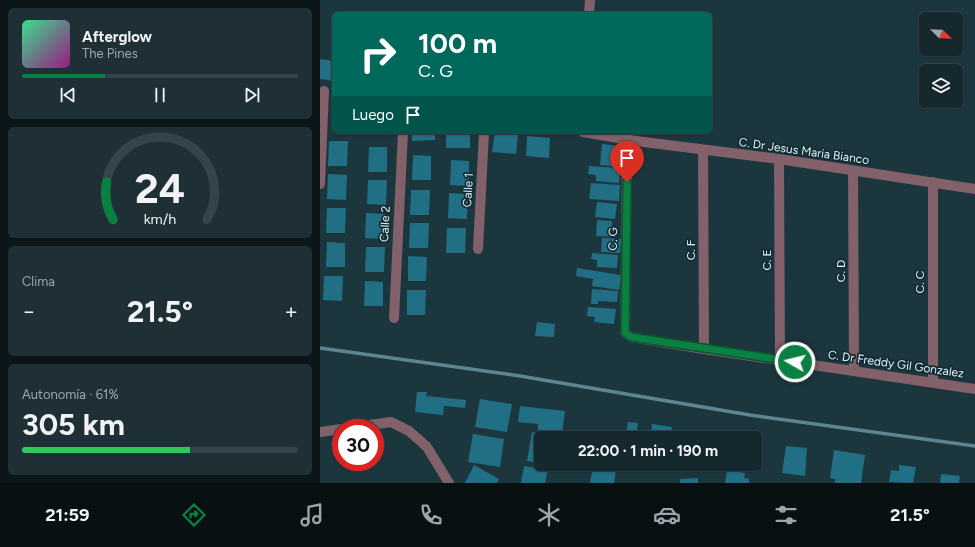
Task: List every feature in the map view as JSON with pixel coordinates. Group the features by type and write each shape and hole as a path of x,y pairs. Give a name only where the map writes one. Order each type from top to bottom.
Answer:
{"street":[{"path":"589,12 590,0"},
{"path":"320,184 326,92"},
{"name":"Calle 2","path":"394,318 403,134"},
{"name":"Calle 1","path":"478,248 484,134"},
{"name":"C. Dr Jesus Maria Bianco","path":"593,134 633,143 779,159 975,189"},
{"name":"C. G","path":"625,333 627,152 633,143"},
{"name":"C. F","path":"703,150 704,349"},
{"name":"C. E","path":"779,159 780,361"},
{"name":"C. D","path":"853,171 854,370"},
{"name":"C. C","path":"932,382 933,182"},
{"name":"C. Dr Freddy Gil Gonzalez","path":"625,333 631,337 704,349 975,389"},
{"path":"384,423 391,422 409,431 427,447 449,483"},
{"path":"320,432 332,430"}],"building":[{"path":"320,59 332,61 332,81 320,79"},
{"path":"331,110 332,110 332,130"},
{"path":"412,134 435,134 435,140 412,141"},
{"path":"446,134 470,134 470,148 446,148"},
{"path":"495,134 518,135 516,154 492,152"},
{"path":"527,136 550,138 549,158 526,156"},
{"path":"329,141 348,141 347,166 328,166"},
{"path":"602,144 619,146 622,153 621,167 600,165"},
{"path":"369,147 387,147 387,172 368,172"},
{"path":"413,155 431,156 431,180 412,180"},
{"path":"451,160 469,161 469,186 450,185"},
{"path":"589,166 620,168 619,183 596,181 596,175 588,174"},
{"path":"328,174 347,175 346,200 327,199"},
{"path":"368,180 387,180 386,205 367,204"},
{"path":"591,183 620,185 619,201 589,199"},
{"path":"411,190 430,190 429,215 410,215"},
{"path":"449,193 468,194 467,219 448,218"},
{"path":"597,202 617,204 615,219 595,217"},
{"path":"327,208 346,208 345,233 326,233"},
{"path":"366,213 385,214 384,239 365,238"},
{"path":"597,220 612,221 612,237 596,236"},
{"path":"410,223 429,223 428,248 409,248"},
{"path":"447,228 466,228 465,253 446,253"},
{"path":"602,238 621,239 620,253 601,252"},
{"path":"327,242 345,243 345,267 326,267"},
{"path":"366,247 385,247 384,272 365,272"},
{"path":"592,253 618,255 617,268 597,267 597,260 591,259"},
{"path":"408,256 427,257 426,281 408,281"},
{"path":"577,268 621,275 619,290 592,286 593,279 576,276"},
{"path":"324,276 343,276 342,301 323,300"},
{"path":"365,281 383,282 383,306 364,306"},
{"path":"592,289 618,291 617,302 598,301 598,304 591,304"},
{"path":"407,290 426,290 425,315 407,315"},
{"path":"588,307 616,309 614,324 594,322 595,317 587,316"},
{"path":"537,322 555,324 554,337 535,336"},
{"path":"417,392 427,392 426,396 466,400 465,408 444,406 443,415 415,412"},
{"path":"480,399 512,404 507,432 475,427"},
{"path":"520,406 565,411 562,431 538,431 538,424 518,422"},
{"path":"628,422 638,423 637,431 627,431"},
{"path":"652,424 672,427 672,431 652,431"},
{"path":"532,432 534,432 534,462 527,461"},
{"path":"473,434 504,439 500,467 468,462"},
{"path":"786,446 807,448 805,476 782,473"},
{"path":"834,450 865,455 861,483 835,483 835,479 830,478"},
{"path":"474,465 499,479 497,483 465,483"},
{"path":"899,465 916,467 913,483 889,482 891,470 899,471"},
{"path":"524,466 534,468 534,471 548,471 545,483 521,483"},
{"path":"592,471 616,471 614,483 590,483"},
{"path":"727,471 745,473 744,478 749,479 749,483 725,483"},
{"path":"941,474 960,476 959,483 940,483"},
{"path":"698,478 698,483 680,483 680,479"}],"waterway":[{"path":"320,348 520,376 750,415 975,446"}],"route":[{"path":"627,182 625,333 631,337 795,362"}]}
